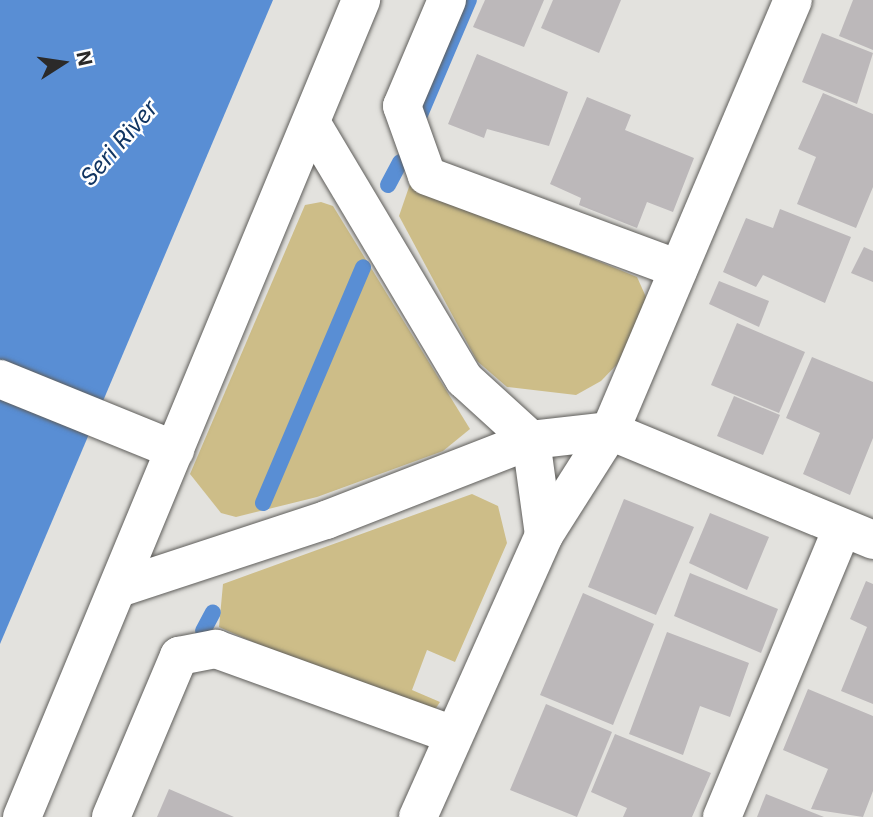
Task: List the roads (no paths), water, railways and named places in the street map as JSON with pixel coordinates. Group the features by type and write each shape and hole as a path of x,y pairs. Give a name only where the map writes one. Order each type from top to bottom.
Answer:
{"street":[{"path":"22,817 119,588 158,444 312,124 361,0"},
{"path":"447,0 402,106 427,176 678,269"},
{"path":"418,817 544,536 610,431 793,0"},
{"path":"312,124 464,379 531,440 544,536"},
{"path":"0,379 158,444"},
{"path":"119,588 326,520 531,440 610,431 858,534 722,817"},
{"path":"111,817 179,656 216,649 453,735"}],"water":[{"name":"Seri River","path":"0,0 273,0 0,644"}],"waterway":[{"path":"419,117 469,0"},
{"path":"388,185 400,162"},
{"path":"263,503 363,267"},
{"path":"203,631 213,612"}]}
